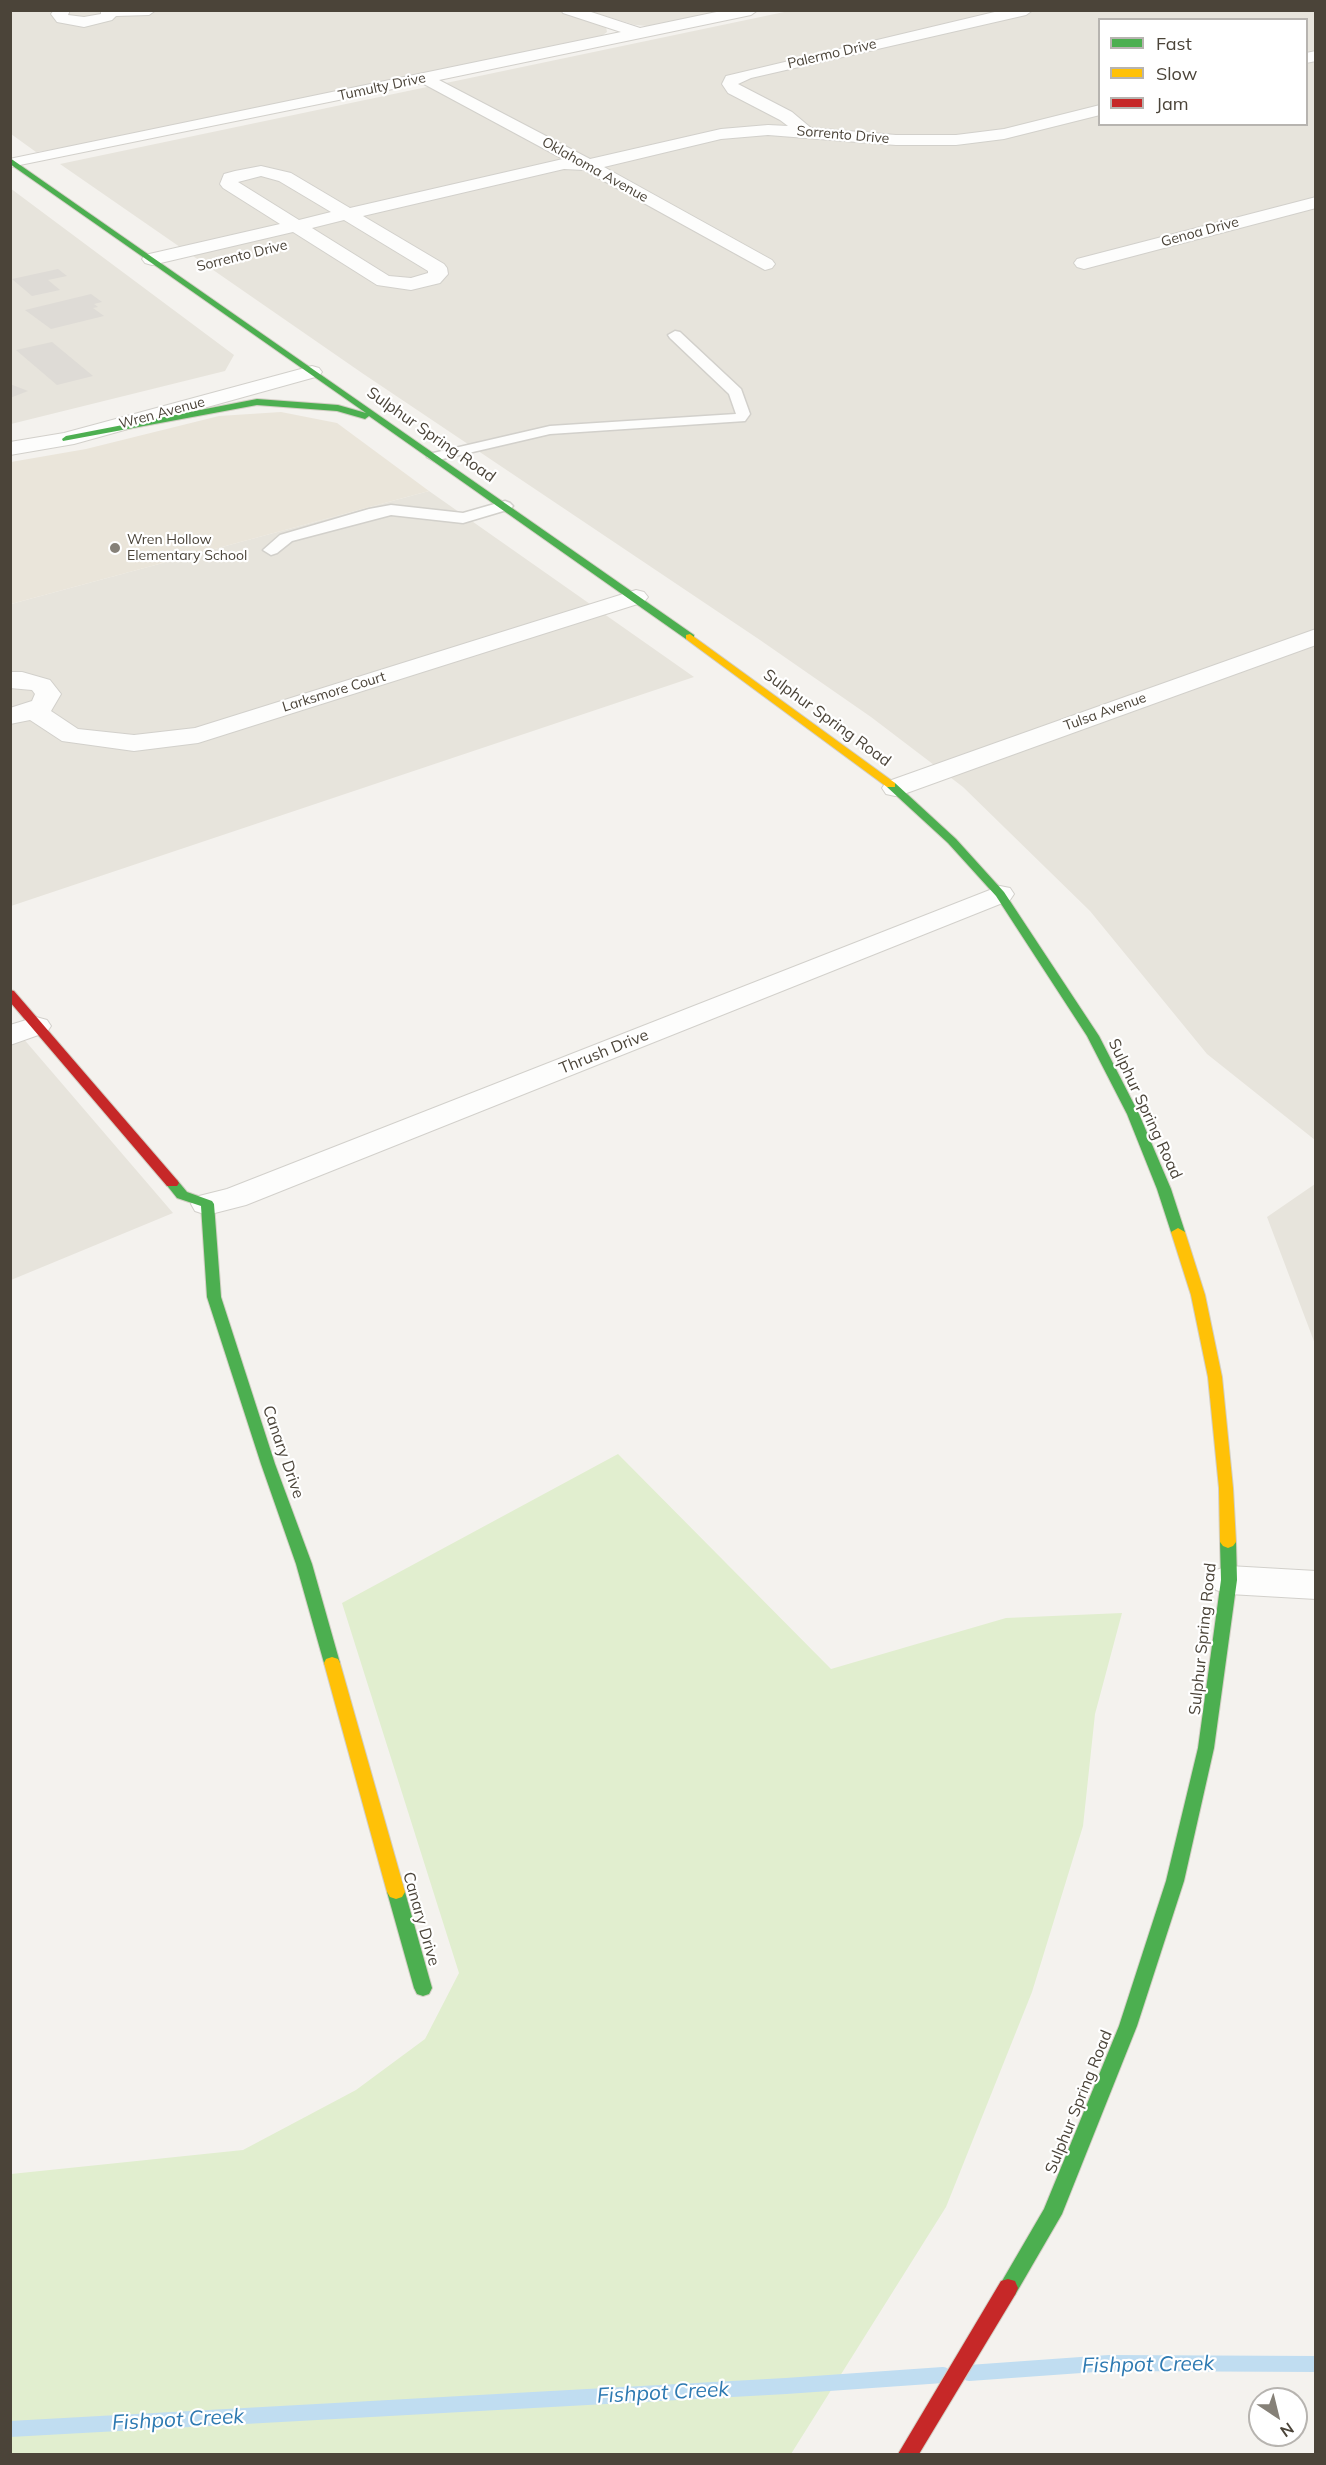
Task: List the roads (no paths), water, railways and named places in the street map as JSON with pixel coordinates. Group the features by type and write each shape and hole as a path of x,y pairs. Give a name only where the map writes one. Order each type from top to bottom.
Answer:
{"main road":[{"name":"Sulphur Spring Road","path":"12,162 636,597 895,788 952,841 1000,894 1093,1036 1133,1114 1164,1189 1198,1295 1215,1377 1226,1488 1229,1580 1206,1748 1174,1881 1128,2026 1052,2214 909,2454"},
{"path":"66,439 257,402 338,408 381,420"},
{"path":"10,994 23,1031 182,1195 207,1204"},
{"name":"Canary Drive","path":"207,1204 214,1297 268,1464 304,1564 423,1988"}],"street":[{"path":"63,10 59,14 60,17 76,21 100,19 110,11 148,10"},
{"path":"568,10 641,33"},
{"name":"Tumulty Drive","path":"12,162 750,10"},
{"name":"Palermo Drive","path":"806,132 786,116 734,88 730,84 732,79 1026,10"},
{"name":"Oklahoma Avenue","path":"424,78 588,165 765,264"},
{"name":"Sorrento Drive","path":"152,259 564,164 588,165 721,134 768,130 896,140 956,140 1004,134 1098,110"},
{"name":"Sorrento Drive","path":"171,273 580,174 588,165"},
{"name":"Sorrento Drive","path":"252,172 275,173 367,226 437,268 438,274 433,279 411,284 384,281 232,187 230,178 252,172"},
{"name":"Genoa Drive","path":"1084,263 1316,202"},
{"name":"Wren Avenue","path":"10,449 66,439 312,372"},
{"name":"Larksmore Court","path":"22,713 72,736 134,743 198,735 636,597"},
{"name":"Tulsa Avenue","path":"895,788 1316,636"},
{"name":"Larksmore Court","path":"10,681 32,682 46,689 48,694 47,700 22,713"},
{"name":"Thrush Drive","path":"207,1204 235,1198 1000,894"},
{"path":"1229,1580 1316,1586"}],"lane":[{"path":"434,457 550,430 740,418 743,414 736,392 675,335"},
{"path":"271,550 286,538 369,514 391,510 463,518 505,506"}],"waterway":[{"name":"Fishpot Creek","path":"969,2373 1109,2363 1316,2364"},
{"name":"Fishpot Creek","path":"10,2429 786,2386 943,2375"}],"place":[{"name":"Wren Hollow Elementary School","path":"115,548"}]}
